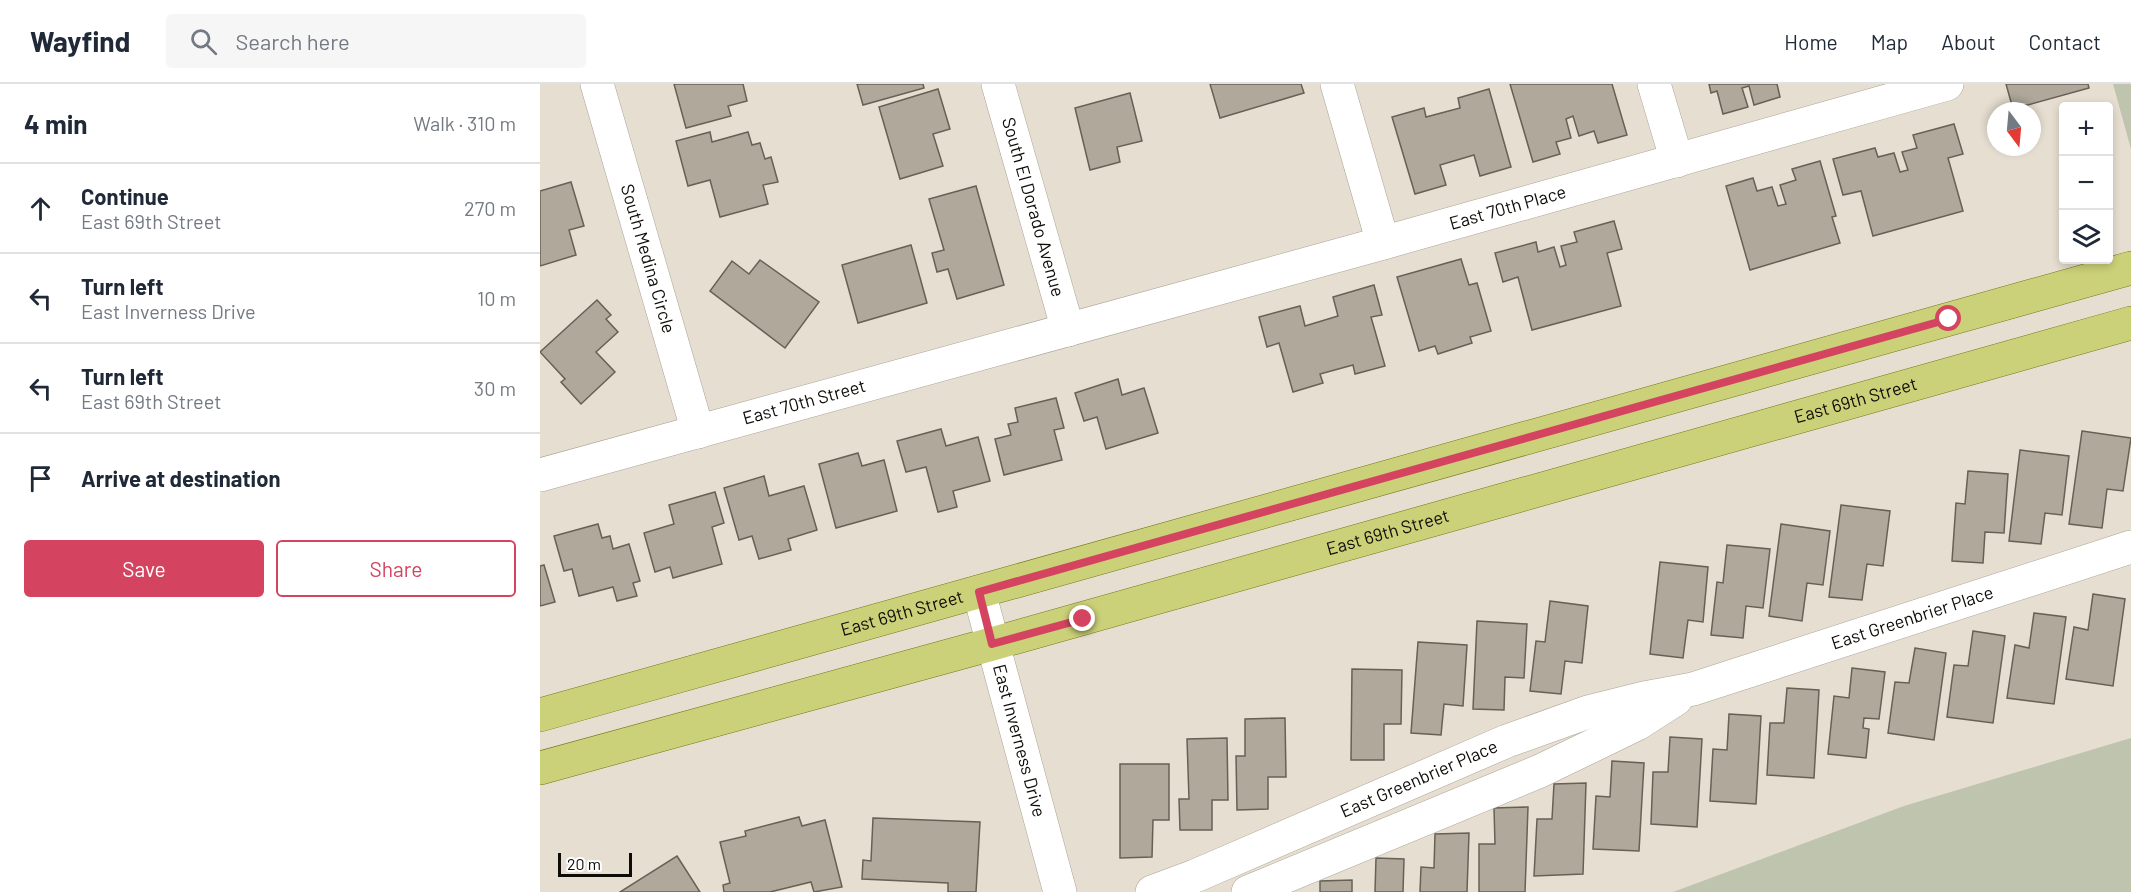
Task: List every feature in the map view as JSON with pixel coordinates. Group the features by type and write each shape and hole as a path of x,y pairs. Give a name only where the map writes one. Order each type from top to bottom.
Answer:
{"main road":[{"name":"East 69th Street","path":"540,715 2131,268"},
{"name":"East 69th Street","path":"540,768 992,644 2131,323"}],"street":[{"name":"South Medina Circle","path":"597,84 698,432"},
{"name":"South El Dorado Avenue","path":"998,84 1068,330"},
{"path":"1337,84 1383,243"},
{"path":"1654,84 1677,161"},
{"name":"East 70th Place","path":"1068,330 1947,84"},
{"name":"East 70th Street","path":"540,475 1068,330"},
{"name":"East Greenbrier Place","path":"1152,892 1195,876 1507,741 1588,712 1693,689 2131,547"},
{"name":"East Inverness Drive","path":"979,592 1060,892"},
{"name":"East Greenbrier Place","path":"1248,892 1540,771 1637,724 1693,689"}],"green space":[{"path":"2113,84 2131,84 2131,149"},
{"path":"2131,738 2131,892 1673,892 1904,806"}],"building":[{"path":"674,84 743,84 747,101 728,106 731,116 686,128"},
{"path":"857,84 923,84 924,88 863,105"},
{"path":"1210,84 1301,84 1304,93 1220,118"},
{"path":"1510,84 1612,84 1627,135 1598,143 1594,131 1579,136 1573,116 1566,119 1571,138 1556,142 1560,154 1533,162"},
{"path":"1709,84 1777,84 1780,97 1754,105 1749,86 1742,88 1748,107 1723,114 1717,91 1711,93"},
{"path":"2006,84 2088,84 2089,88 2038,102 2011,102"},
{"path":"938,89 950,129 933,134 943,166 900,179 879,107"},
{"path":"1489,89 1511,167 1480,176 1474,155 1440,165 1446,185 1415,194 1392,117 1424,108 1426,117 1460,108 1458,98"},
{"path":"1130,93 1142,141 1117,147 1120,162 1090,170 1075,108"},
{"path":"1954,124 1963,154 1948,158 1963,211 1873,236 1861,191 1843,195 1833,159 1875,148 1878,157 1894,153 1900,172 1908,170 1902,152 1917,148 1913,135"},
{"path":"710,132 712,142 748,132 752,145 760,143 765,159 771,157 778,182 763,185 768,204 720,217 710,180 688,186 676,141"},
{"path":"1820,161 1836,216 1832,217 1840,243 1750,270 1726,186 1753,178 1757,191 1772,187 1778,206 1786,204 1780,185 1796,180 1792,169"},
{"path":"571,182 584,226 569,230 576,255 540,266 540,191"},
{"path":"976,186 1004,285 957,299 948,269 937,272 932,253 944,250 929,199"},
{"path":"1614,221 1622,249 1607,253 1621,306 1532,330 1518,277 1503,282 1495,253 1536,242 1538,252 1554,247 1560,267 1566,265 1561,246 1577,242 1574,232"},
{"path":"911,245 927,303 858,323 842,265"},
{"path":"1461,259 1469,285 1477,283 1491,331 1470,337 1472,343 1438,354 1435,346 1419,351 1397,277"},
{"path":"760,260 819,302 785,348 710,291 732,261 749,274"},
{"path":"1374,285 1382,315 1371,317 1385,366 1355,374 1353,365 1320,374 1323,383 1293,392 1279,343 1267,347 1259,317 1300,306 1305,326 1338,316 1333,297"},
{"path":"597,300 611,315 606,319 618,332 596,352 615,372 581,404 561,382 565,379 540,352"},
{"path":"1118,379 1122,395 1144,388 1158,433 1106,449 1097,417 1084,421 1075,393"},
{"path":"1056,398 1064,428 1054,430 1062,460 1004,475 995,439 1011,435 1008,424 1018,422 1015,408"},
{"path":"941,429 946,446 978,437 990,481 953,491 957,507 938,512 926,467 906,472 897,441"},
{"path":"2082,431 2131,438 2123,491 2107,489 2102,528 2069,524"},
{"path":"2020,450 2069,456 2062,515 2045,513 2041,544 2009,541"},
{"path":"858,453 862,466 884,460 897,511 836,528 819,464"},
{"path":"1968,471 2008,474 2004,533 1985,532 1983,563 1952,561 1956,503 1965,504"},
{"path":"764,476 769,496 804,486 817,530 788,539 791,550 759,559 752,536 739,540 724,488"},
{"path":"715,492 724,523 712,527 722,564 673,578 670,567 655,572 644,533 674,524 669,505"},
{"path":"1841,505 1890,511 1883,566 1867,564 1862,600 1829,597"},
{"path":"598,524 602,538 610,536 613,549 629,544 640,581 633,583 637,596 617,601 613,587 579,596 572,569 564,571 554,536"},
{"path":"1781,524 1830,531 1823,585 1807,583 1802,621 1769,616"},
{"path":"1727,545 1770,549 1763,608 1746,606 1743,638 1711,635 1717,582 1723,583"},
{"path":"1660,562 1708,567 1703,622 1688,620 1683,658 1650,654"},
{"path":"544,565 555,602 540,606 540,566"},
{"path":"2093,594 2125,599 2113,686 2066,679 2074,627 2088,630"},
{"path":"1550,601 1588,606 1582,663 1565,661 1561,694 1530,691 1536,641 1545,642"},
{"path":"2034,613 2066,617 2054,704 2007,698 2015,645 2029,648"},
{"path":"1477,621 1527,624 1524,678 1505,677 1504,710 1473,709"},
{"path":"1973,631 2005,636 1993,723 1947,717 1954,665 1968,666"},
{"path":"1418,642 1467,645 1463,706 1444,704 1441,735 1411,733"},
{"path":"1915,648 1946,653 1934,740 1888,733 1895,682 1909,683"},
{"path":"1852,668 1885,672 1879,719 1864,718 1863,728 1869,729 1866,758 1828,754 1834,696 1849,698"},
{"path":"1352,669 1402,670 1401,724 1384,724 1384,760 1351,760"},
{"path":"1787,688 1819,690 1814,778 1767,775 1770,723 1784,723"},
{"path":"1729,714 1761,716 1756,804 1710,801 1713,749 1727,750"},
{"path":"1285,718 1286,777 1268,777 1268,809 1237,810 1236,756 1245,756 1245,719"},
{"path":"1670,737 1702,739 1697,827 1651,824 1653,772 1668,772"},
{"path":"1227,738 1228,800 1212,800 1212,830 1180,830 1179,799 1189,799 1187,739"},
{"path":"1612,761 1644,763 1639,851 1593,849 1596,796 1610,797"},
{"path":"1120,764 1169,764 1169,820 1153,820 1152,857 1120,858"},
{"path":"1586,783 1583,874 1534,876 1537,819 1552,819 1554,784"},
{"path":"1528,807 1525,892 1479,892 1479,844 1495,844 1494,808"},
{"path":"799,817 802,826 825,820 842,887 814,892 811,882 770,892 724,892 723,885 730,883 720,842 746,836 745,831"},
{"path":"873,818 980,822 976,892 948,892 948,883 862,879 863,860 871,861"},
{"path":"1469,833 1467,892 1420,892 1421,867 1434,868 1435,834"},
{"path":"677,856 700,892 620,892"},
{"path":"1376,858 1404,859 1403,892 1375,892"},
{"path":"1352,880 1352,892 1320,892 1320,881"}],"route":[{"path":"1083,619 992,644 979,592 1949,319"}]}
